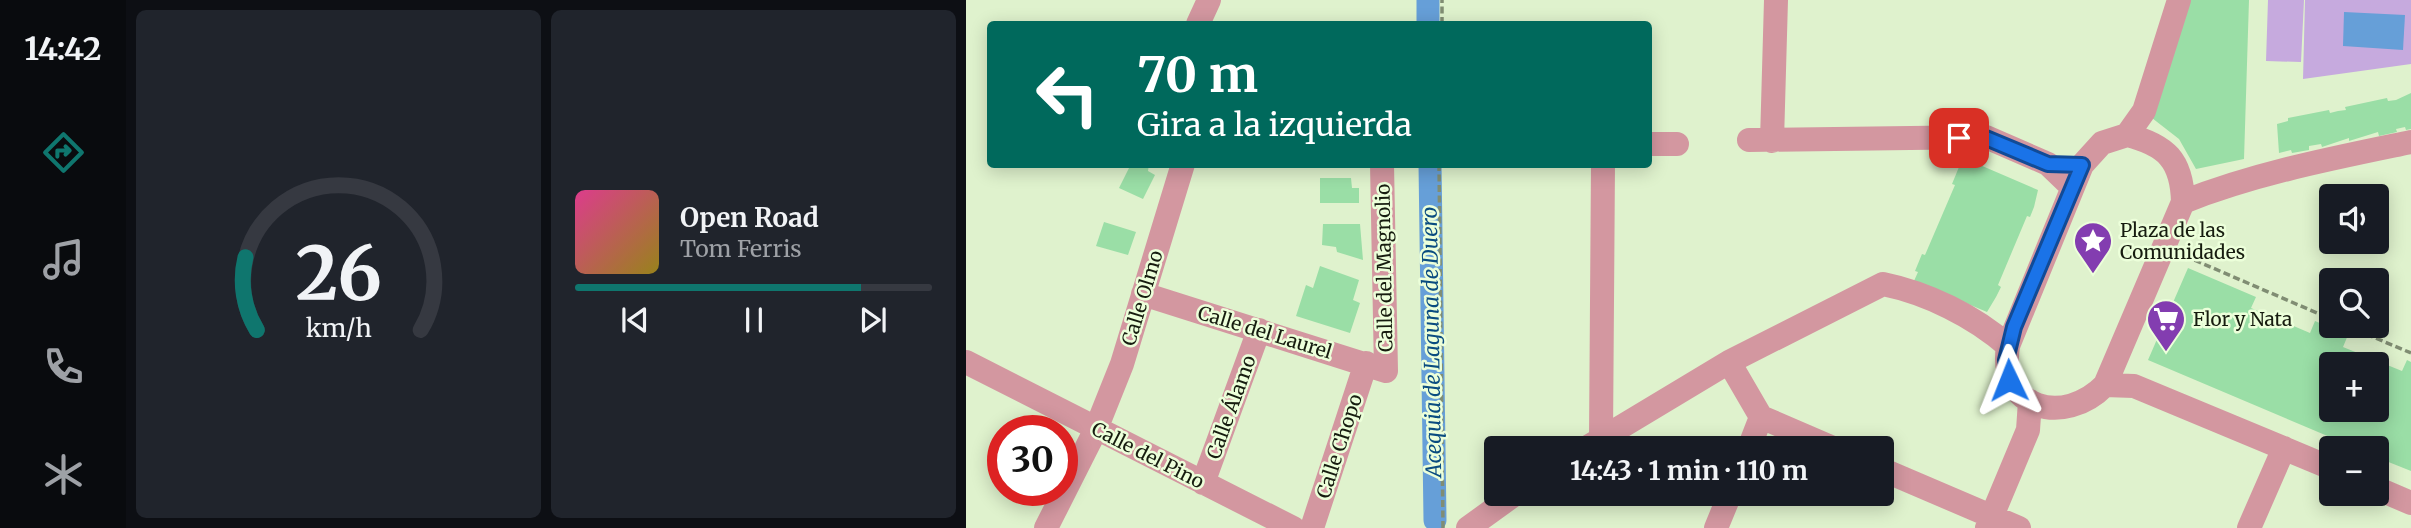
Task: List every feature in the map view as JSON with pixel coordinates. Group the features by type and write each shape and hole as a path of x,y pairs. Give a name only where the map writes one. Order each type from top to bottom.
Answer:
{"street":[{"path":"1199,21 1209,0"},
{"path":"1776,0 1761,141 1986,138 2077,176"},
{"path":"2138,138 2179,0"},
{"path":"2138,138 2170,156 2183,193 2164,247 2109,376 2092,398 2069,408 2041,405 2009,380 2006,360 2011,336 2077,176 2102,143 2138,138"},
{"path":"2183,193 2219,188 2411,142"},
{"path":"1652,145 1677,144"},
{"name":"Calle Olmo","path":"1046,528 1096,429 1122,364 1182,168"},
{"name":"Calle del Magnolio","path":"1376,367 1382,168"},
{"path":"1593,436 1602,168"},
{"path":"1606,436 1729,362 1883,284 1904,289 2011,336"},
{"name":"Calle del Laurel","path":"1143,294 1376,367"},
{"name":"Calle Álamo","path":"1203,483 1259,330"},
{"name":"Calle del Pino","path":"966,362 1293,528"},
{"path":"1729,362 1762,417 1806,436"},
{"name":"Calle Chopo","path":"1312,528 1376,367"},
{"path":"2109,376 2319,463"},
{"path":"1989,522 2041,405"},
{"path":"1754,436 1762,417"},
{"path":"2249,528 2284,448"},
{"path":"1894,475 1989,522 2019,528"},
{"path":"2389,494 2411,503"},
{"path":"1474,527 1500,506"},
{"path":"1716,528 1725,506"}],"path":[{"path":"1441,21 1442,0"},
{"path":"1439,168 1443,528"},
{"path":"2164,247 2319,313"},
{"path":"2375,338 2411,353"}],"shaded area":[{"path":"2268,0 2304,0 2301,62 2266,61"},
{"path":"2305,0 2411,0 2411,64 2303,79"}],"water":[{"path":"2344,12 2405,15 2403,50 2343,46"}],"building":[{"path":"2189,0 2249,0 2244,159 2196,169 2179,139 2152,118"},
{"path":"2411,93 2411,129 2406,130 2405,127 2396,129 2397,132 2379,136 2378,132 2322,147 2321,144 2309,146 2309,150 2279,153 2277,124 2288,121 2288,118 2329,110 2330,113 2346,110 2345,107 2387,98 2388,101 2396,100"},
{"path":"1966,159 2038,190 2030,217 2027,216 1998,285 2001,287 1987,312 1914,281 1922,254 1925,255 1955,185 1952,184 1959,167 1962,168"},
{"path":"1129,168 1148,168 1148,171 1155,175 1143,199 1119,188"},
{"path":"1320,178 1351,178 1352,188 1359,188 1359,203 1320,203"},
{"path":"1104,222 1136,232 1128,255 1096,246"},
{"path":"1323,224 1360,224 1363,260 1337,252 1336,247 1322,245"},
{"path":"1320,266 1359,280 1353,300 1360,303 1350,333 1296,316 1306,285 1313,288"},
{"path":"2188,268 2256,297 2251,308 2310,333 2315,321 2319,323 2319,338 2347,338 2343,347 2355,352 2319,352 2319,422 2389,422 2389,366 2402,371 2407,360 2411,362 2411,471 2389,462 2389,436 2328,436 2148,360"}],"waterway":[{"name":"Acequia de Laguna de Duero","path":"1428,0 1428,21"},
{"name":"Acequia de Laguna de Duero","path":"1430,168 1435,520"}],"place":[{"name":"Plaza de las Comunidades","path":"2093,275"},
{"name":"Flor y Nata","path":"2166,353"}],"route":[{"path":"1959,138 1986,138 2048,164 2082,165 2014,327 2006,360 2009,380"}]}
